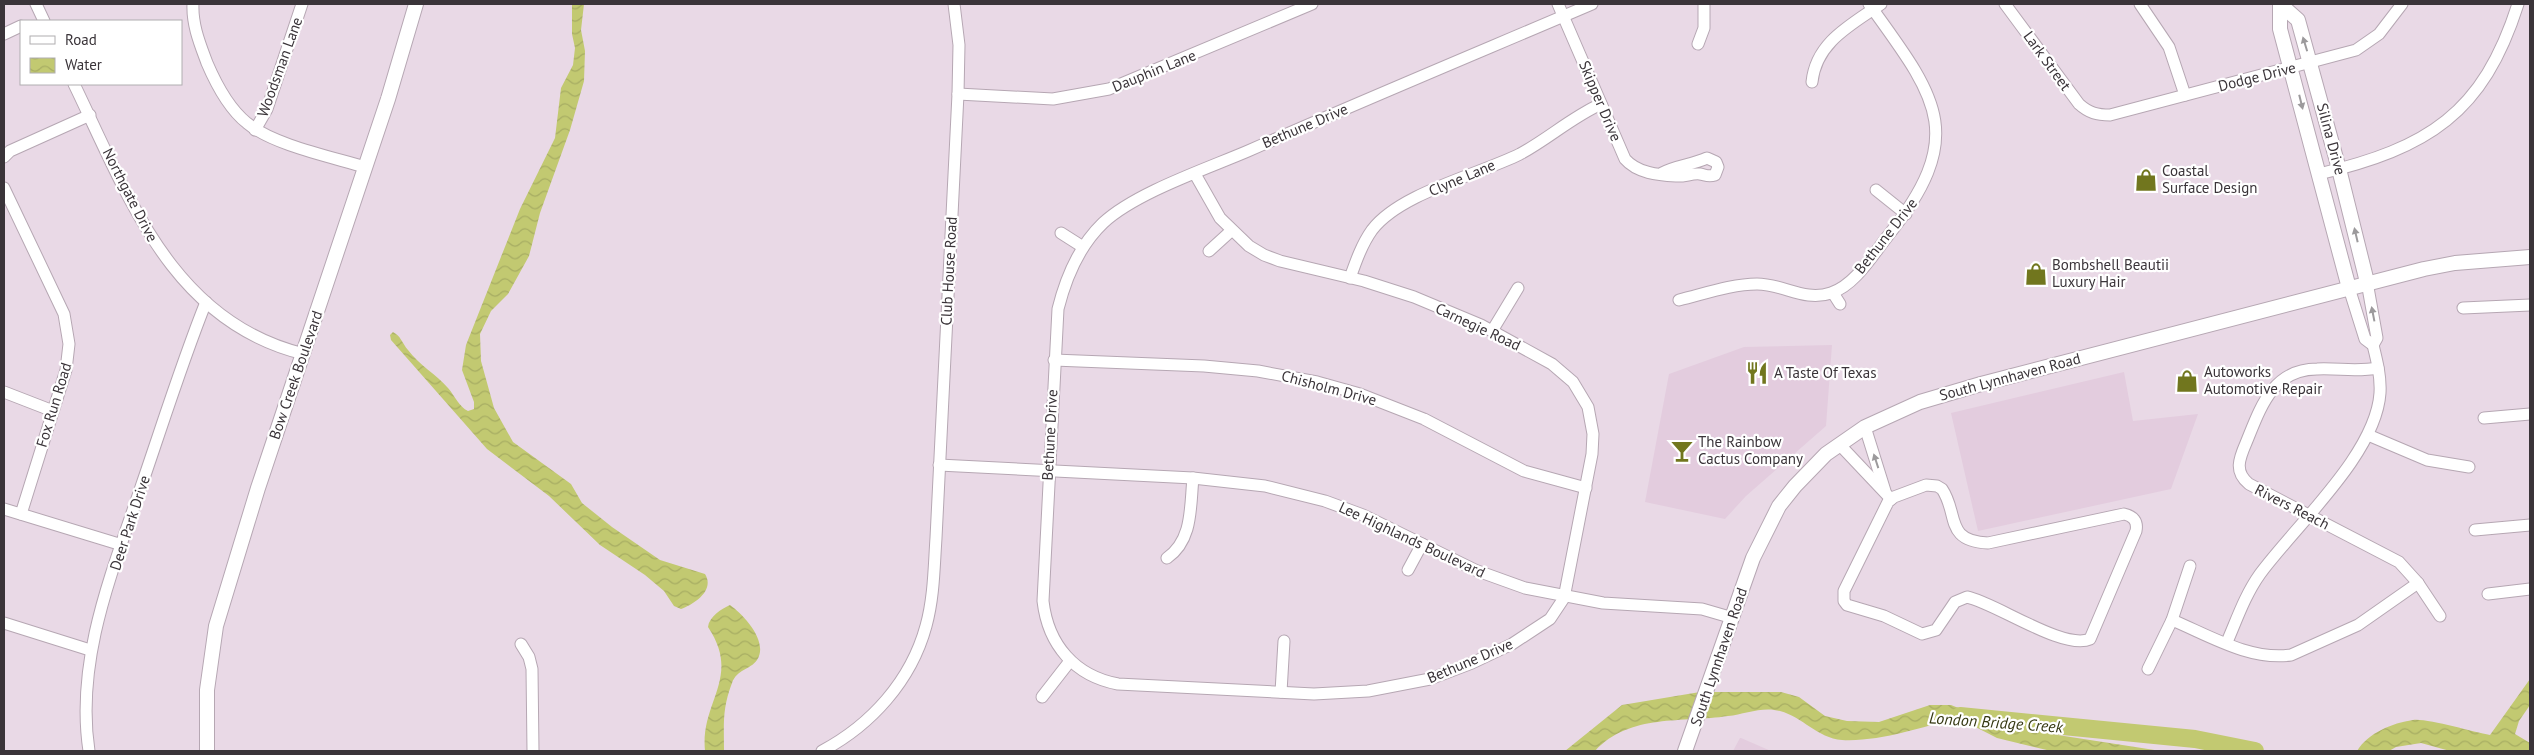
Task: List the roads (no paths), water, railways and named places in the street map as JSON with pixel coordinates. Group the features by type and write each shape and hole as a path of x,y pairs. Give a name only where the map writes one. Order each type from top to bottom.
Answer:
{"street":[{"path":"36,4 43,19"},
{"path":"193,4 197,36 210,68 232,108 256,130 269,137 365,167"},
{"name":"Woodsman Lane","path":"256,130 267,109 302,4"},
{"name":"Bow Creek Boulevard","path":"207,751 207,690 216,626 258,488 388,99 416,4"},
{"name":"Club House Road","path":"822,751 844,739 868,720 888,698 908,668 926,626 933,583 936,538 958,94 959,45 954,4"},
{"name":"Dauphin Lane","path":"958,94 1053,99 1109,89 1312,4"},
{"name":"Skipper Drive","path":"1558,4 1625,159 1630,166 1644,172 1662,174"},
{"name":"Bethune Drive","path":"1564,598 1550,619 1533,632 1512,644 1448,673 1403,685 1368,691 1314,694 1118,684 1091,676 1070,661 1054,641 1048,629 1043,601 1055,325 1062,293 1083,247 1104,223 1118,212 1195,174 1592,4"},
{"path":"1698,44 1704,28 1704,4"},
{"name":"Lark Street","path":"2005,4 2079,104 2092,113"},
{"path":"2140,4 2169,47 2185,95"},
{"name":"Silina Drive","path":"2280,4 2298,20 2339,169 2367,282"},
{"name":"Silina Drive","path":"2280,4 2280,28 2349,288"},
{"name":"Dodge Drive","path":"2092,113 2110,115 2356,50 2368,43 2390,23 2402,4"},
{"path":"2319,174 2400,149 2420,139 2457,112 2477,89 2499,55 2518,4"},
{"path":"1812,82 1817,60 1823,48 1874,6"},
{"name":"Bethune Drive","path":"1679,300 1758,284 1810,296 1832,292 1847,284 1863,268 1906,214 1927,178 1934,155 1935,121 1929,97 1919,74 1874,6"},
{"path":"4,34 20,26"},
{"name":"Northgate Drive","path":"75,85 144,226 156,247 182,279 225,318 284,350 304,354"},
{"name":"Clyne Lane","path":"1350,278 1365,241 1374,228 1395,209 1518,154 1573,118 1601,104"},
{"path":"4,157 10,151 90,115"},
{"name":"Carnegie Road","path":"1195,174 1213,208 1231,231 1249,246 1280,261 1350,278 1414,297 1492,331 1564,372 1582,394 1588,407 1593,434 1586,488 1568,586 1564,598"},
{"name":"Fox Run Road","path":"4,188 64,314 68,329 69,356 21,514"},
{"path":"1876,190 1906,214"},
{"path":"1209,251 1231,231"},
{"path":"1061,233 1083,247"},
{"name":"South Lynnhaven Road","path":"1685,751 1696,725 1753,558 1779,506 1808,471 1839,444 1865,427 1920,402 1981,384 2367,282 2455,263 2530,258"},
{"path":"2367,282 2377,338 2373,345"},
{"path":"1492,331 1518,288"},
{"path":"2227,642 2247,597 2260,575 2349,465 2368,435 2380,394 2378,368 2373,345 2365,339 2349,288"},
{"path":"1832,292 1840,304"},
{"name":"Deer Park Drive","path":"89,751 85,702 90,650 122,545 190,342 206,302"},
{"path":"2463,308 2530,305"},
{"name":"Chisholm Drive","path":"1054,360 1204,366 1276,374 1318,382 1360,394 1410,413 1524,471 1586,488"},
{"name":"Rivers Reach","path":"2378,368 2345,372 2306,370 2284,378 2274,386 2266,398 2239,459 2240,474 2249,484 2399,562 2418,583 2440,616"},
{"path":"4,392 53,411"},
{"path":"2484,418 2530,414"},
{"path":"1865,427 1889,497 1844,591 1844,601 1852,608 1884,616 1922,634 1936,630 1955,602 1967,597 2028,626 2082,642 2090,639 2137,528 2133,518 2124,514 1988,543 1979,543 1970,540 1956,530 1945,494 1937,486 1926,485 1889,497"},
{"path":"2368,435 2427,460 2469,467"},
{"path":"1839,444 1889,497"},
{"name":"Lee Highlands Boulevard","path":"939,465 1193,478 1265,486 1324,501 1363,515 1497,579 1564,598 1631,606 1702,609 1733,618"},
{"path":"1167,558 1180,546 1188,526 1193,478"},
{"path":"4,509 122,545"},
{"path":"2475,530 2530,525"},
{"path":"1408,570 1422,544"},
{"path":"2148,669 2172,620 2190,566"},
{"path":"2172,620 2266,656 2290,655 2358,625 2418,583"},
{"path":"2488,594 2530,589"},
{"path":"4,623 90,650"},
{"path":"1281,692 1284,641"},
{"path":"521,644 532,669 533,751"},
{"path":"1042,697 1070,661"}],"water":[{"path":"572,4 584,4 581,30 585,51 584,81 570,130 540,213 529,256 508,294 491,311 480,334 481,361 494,408 513,442 571,484 582,503 612,527 660,560 705,574 707,586 702,596 692,604 681,609 674,606 664,591 645,575 600,545 549,496 487,449 391,340 390,335 393,332 398,336 412,355 451,391 462,407 468,411 474,409 474,402 462,370 466,345 520,209 555,138 561,88 573,65 575,48 572,34"},
{"path":"730,605 742,615 753,630 760,645 760,653 757,660 740,672 732,683 725,709 724,751 705,751 705,733 708,718 721,675 721,661 717,645 708,627 713,617 719,611"},
{"path":"2530,679 2530,705 2519,721 2515,734 2530,743 2530,751 2450,751 2421,743 2396,747 2389,751 2357,751 2367,739 2381,730 2413,720 2439,723 2490,735"},
{"path":"1700,692 1781,692 1799,697 1825,716 1847,721 1879,722 1930,705 1951,705 2006,727 2161,751 2051,751 1997,738 1958,718 1871,739 1842,740 1817,732 1788,714 1767,709 1728,716 1641,725 1624,730 1609,739 1595,751 1565,751 1622,705"}],"waterway":[{"name":"London Bridge Creek","path":"1960,716 2195,739 2255,751"}],"place":[{"name":"Coastal Surface Design","path":"2146,180"},
{"name":"Bombshell Beautii Luxury Hair","path":"2036,274"},
{"name":"A Taste Of Texas","path":"1757,373"},
{"name":"Autoworks Automotive Repair","path":"2187,381"},
{"name":"The Rainbow Cactus Company","path":"1682,451"}]}
